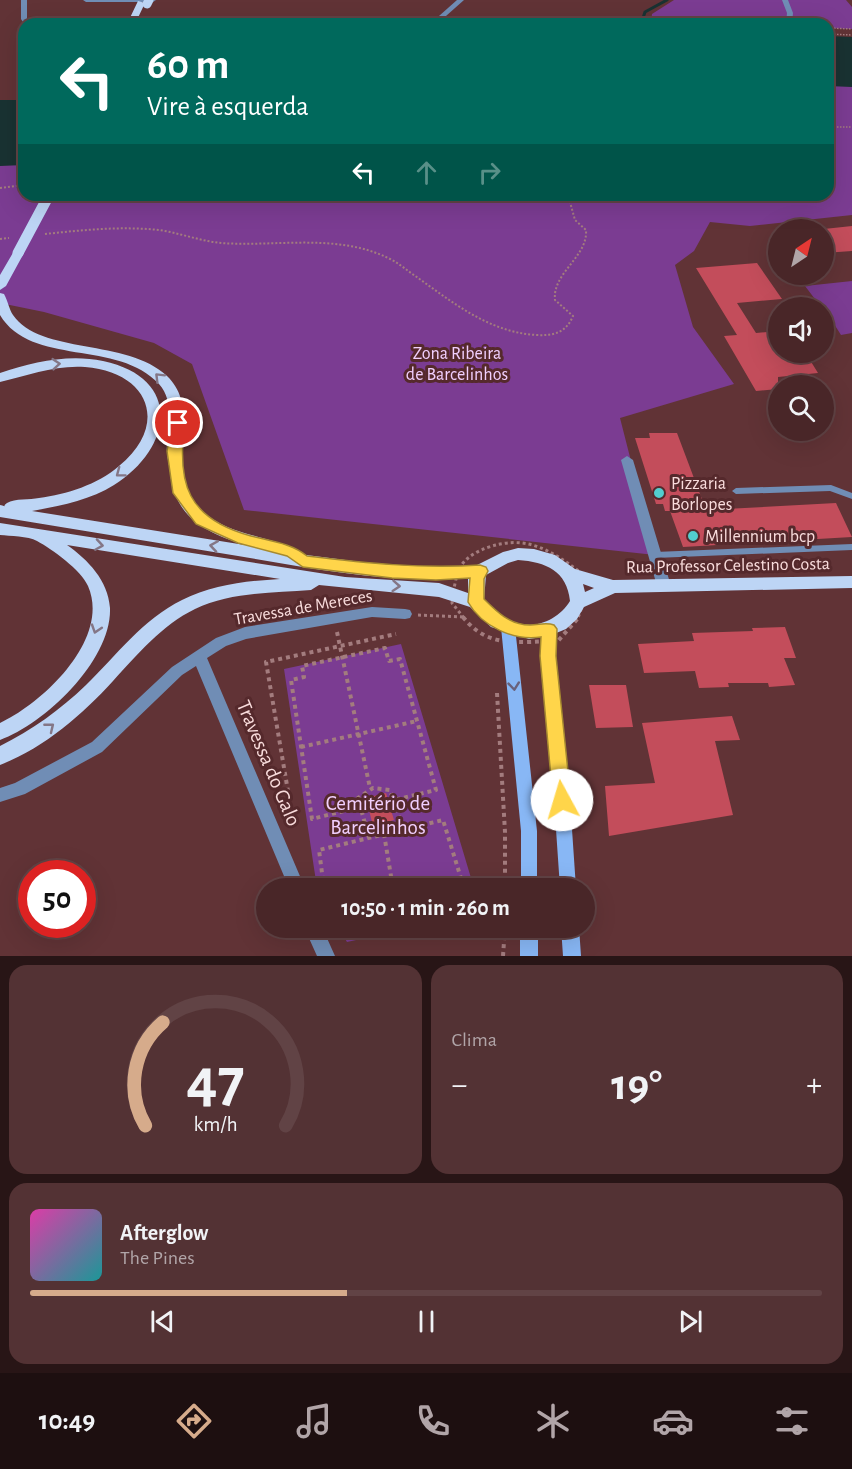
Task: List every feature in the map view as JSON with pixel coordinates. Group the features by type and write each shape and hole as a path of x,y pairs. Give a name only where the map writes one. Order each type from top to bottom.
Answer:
{"main road":[{"path":"135,18 147,1"},
{"path":"140,18 147,1"},
{"path":"0,286 36,201"},
{"path":"0,267 13,252 45,201"},
{"path":"0,297 9,320 28,334 54,344 129,358 148,367 164,381 176,401 178,423 174,451 180,493 201,521 244,540 292,552 303,561"},
{"path":"0,378 41,365 75,363 105,366 128,375 146,388 154,404 156,419 142,454 105,484 75,496 0,509"},
{"path":"0,509 303,561 392,572 480,571 503,558 526,554 549,559 576,576 581,601"},
{"path":"0,529 345,583 439,590 476,602 497,622 508,627 553,635"},
{"path":"0,732 39,710 71,679 91,647 101,613 98,588 79,561 39,536"},
{"path":"476,602 477,579 480,571"},
{"name":"Rua Professor Celestino Costa","path":"576,576 613,587 852,582"},
{"path":"0,756 40,735 77,705 136,644 168,615 207,597 250,588 345,583"},
{"path":"567,878 548,656 553,635 581,601 613,587"},
{"path":"508,627 529,831 529,878"},
{"path":"529,938 529,956"},
{"path":"571,938 572,956"}],"street":[{"path":"24,0 24,18"},
{"path":"86,0 147,1"},
{"path":"440,18 461,0"},
{"path":"785,0 790,18"},
{"path":"627,460 664,586"},
{"name":"Travessa de Mereces","path":"0,795 19,789 97,747 150,695 199,655 220,642 245,633 372,612 405,614"},
{"name":"Travessa do Galo","path":"199,655 293,878"},
{"path":"318,938 326,956"}],"lane":[{"path":"736,492 831,488 852,496"},
{"name":"Rua Professor Celestino Costa","path":"655,555 852,547"}],"path":[{"path":"834,28 852,29"},
{"path":"834,34 852,35"},
{"path":"834,127 852,127"},
{"path":"0,188 18,186"},
{"path":"44,234 109,227 160,230 218,243 264,244 302,241 360,248 389,258 484,323 506,331 556,335 569,327 573,316 555,300 554,290 587,241 586,230 575,220 570,201"},
{"path":"0,239 11,238"},
{"path":"494,641 472,628 452,603 458,572 466,560 487,547 512,541 537,544 557,554 580,572 576,576 581,601 585,605 576,622 553,635"},
{"path":"405,614 448,618"},
{"path":"266,815 290,803 266,662 396,634"},
{"path":"340,646 370,788"},
{"path":"359,807 312,819 291,680 304,677 302,666 385,648 389,661 400,658 436,790 394,800"},
{"path":"496,688 506,832 505,878"},
{"path":"301,747 417,721"},
{"path":"369,838 358,798 370,788 384,787 390,790 403,829"},
{"path":"323,878 319,850 443,820 461,878"},
{"path":"384,834 391,878"},
{"path":"503,956 504,938"}],"green space":[{"path":"674,0 846,0 852,7 852,29 834,28 834,18 652,18 652,14"},
{"name":"Zona Ribeira de Barcelinhos","path":"834,81 852,81 852,215 815,219 768,219 768,224 750,226 710,222 694,251 675,265 693,327 734,384 620,418 655,555 244,510 192,364 154,343 44,312 0,303 0,157 18,156 18,201 834,201"},
{"path":"852,281 852,333 841,335 834,324 834,297 813,297 805,286 834,285 834,283"},
{"name":"Cemitério de Barcelinhos","path":"401,644 471,878 315,878 284,669"},
{"path":"345,938 365,938 347,942"}],"water":[{"path":"834,36 852,37 852,87 834,86"},
{"path":"0,100 18,100 18,165 0,166"}],"building":[{"path":"852,226 852,251 834,252 834,228"},
{"path":"757,263 768,279 768,285 772,285 781,297 737,303 756,333 768,332 768,363 812,363 818,373 768,375 768,390 756,391 724,336 737,335 696,268"},
{"path":"649,433 677,433 706,510 836,503 852,537 683,547 670,511 665,511 663,504 656,504 635,438 650,438"},
{"path":"785,627 796,658 784,658 795,685 769,687 768,683 728,683 729,687 699,688 695,671 644,673 638,644 694,641 692,633 753,631 752,628"},
{"path":"589,685 626,685 633,727 596,728"},
{"path":"732,716 740,740 715,741 733,815 609,836 605,786 655,783 642,723"},
{"path":"386,793 394,820 373,826 366,798"}],"waterway":[{"path":"643,18 645,12 667,0"}],"place":[{"name":"Pizzaria Borlopes","path":"659,493"},
{"name":"Millennium bcp","path":"693,536"}],"route":[{"path":"178,423 174,451 180,493 201,521 244,540 292,552 303,561 392,572 436,574 480,571 475,591 476,602 497,622 529,632 549,629 548,656 562,800"}]}
